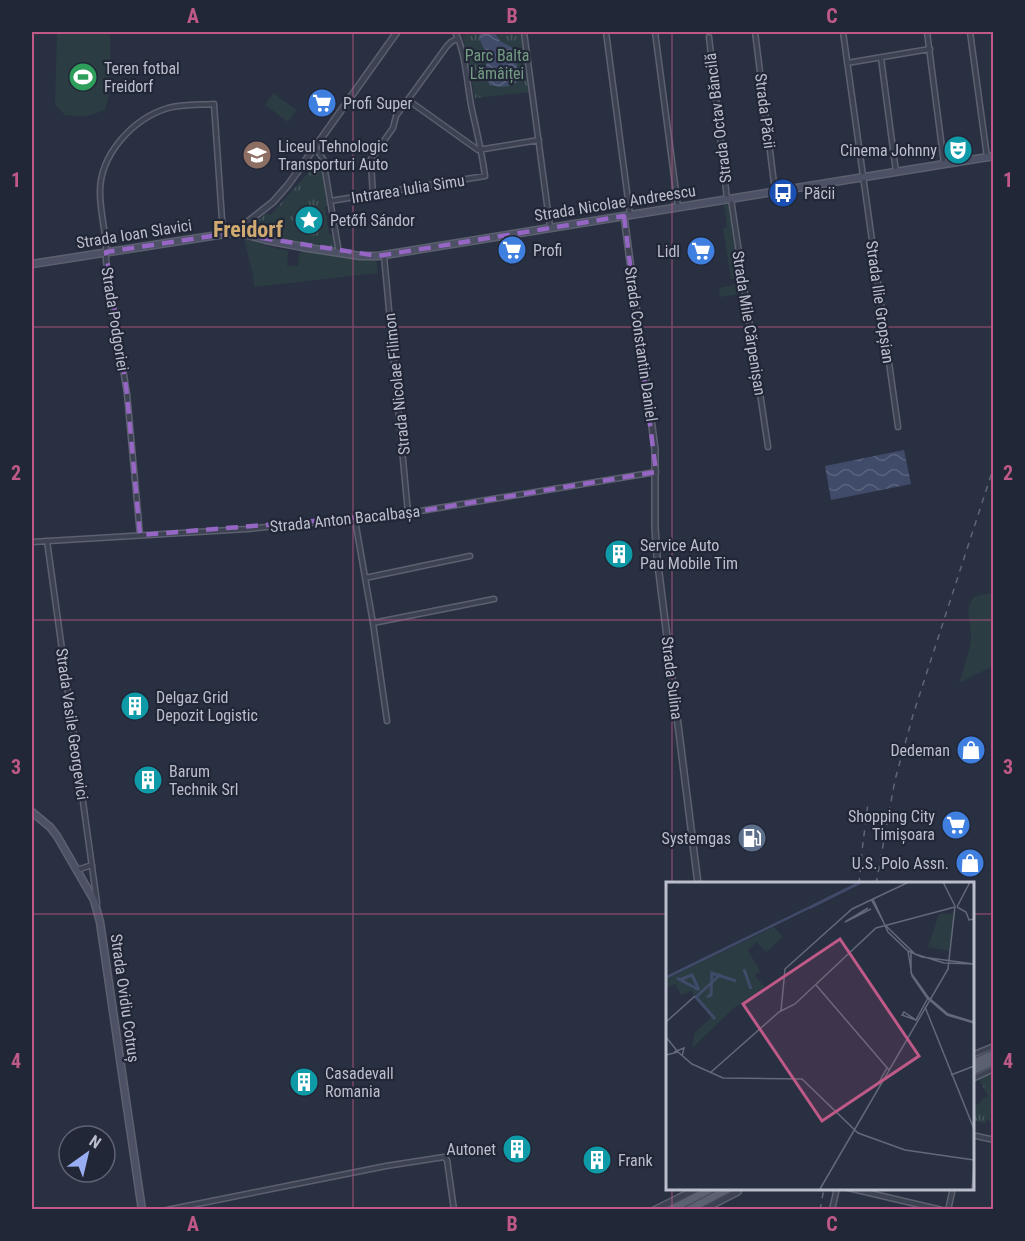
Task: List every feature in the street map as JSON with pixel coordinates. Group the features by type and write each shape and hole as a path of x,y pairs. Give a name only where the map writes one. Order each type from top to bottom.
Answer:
{"main road":[{"name":"Strada Nicolae Andreescu","path":"241,234 339,253 384,255 990,157"},
{"name":"Strada Ioan Slavici","path":"32,264 223,234 241,234"},
{"name":"Strada Ovidiu Cotruș","path":"32,812 57,836 97,906 142,1209"},
{"path":"974,1063 993,1054"},
{"path":"974,1070 993,1060"},
{"path":"670,1209 709,1190"},
{"path":"688,1209 727,1190"}],"street":[{"path":"241,234 245,224 273,202 288,185 398,32"},
{"path":"455,32 482,149"},
{"path":"524,32 550,227"},
{"path":"606,32 627,215"},
{"path":"655,32 678,207"},
{"name":"Strada Păcii","path":"755,32 775,191"},
{"name":"Strada Ilie Gropșian","path":"843,32 898,428"},
{"path":"927,32 944,164"},
{"path":"970,32 990,157"},
{"name":"Strada Octav Băncilă","path":"709,37 729,198"},
{"path":"373,195 371,159 393,128 396,116 447,46 458,38"},
{"path":"847,63 930,49"},
{"path":"881,58 896,172"},
{"path":"408,100 475,149 539,140"},
{"name":"Strada Podgoriei","path":"140,535 127,394 106,261 100,194 103,171 116,146 136,126 159,112 177,106 214,104 223,234"},
{"path":"315,147 323,159 339,253"},
{"name":"Intrarea Iulia Simu","path":"330,201 485,176 482,149"},
{"name":"Strada Mile Cărpenișan","path":"729,198 768,447"},
{"name":"Strada Constantin Daniel","path":"627,215 656,472"},
{"name":"Strada Nicolae Filimon","path":"384,255 408,513"},
{"name":"Strada Anton Bacalbașa","path":"32,542 247,529 355,519 408,513 656,472"},
{"name":"Strada Sulina","path":"656,472 657,557 698,882"},
{"path":"355,519 387,721"},
{"name":"Strada Vasile Georgevici","path":"47,541 97,906"},
{"path":"365,578 470,556"},
{"path":"373,623 494,599"},
{"path":"77,870 92,865"},
{"path":"974,1054 993,1046"},
{"path":"974,1078 993,1069"},
{"path":"974,1135 993,1140"},
{"path":"167,1209 386,1166 444,1157 454,1209"},
{"path":"654,1209 694,1190"},
{"path":"703,1209 738,1190"},
{"path":"832,1209 837,1190"},
{"path":"857,1190 942,1209"},
{"path":"948,1209 953,1190"}],"highlighted area":[{"path":"624,216 656,472 402,514 140,535 127,394 106,252 231,233 378,256"}],"green space":[{"name":"Teren fotbal Freidorf","path":"57,32 110,32 109,95 105,109 100,112 70,116 65,115 55,105"},
{"name":"Parc Balta Lămâiței","path":"467,32 522,32 530,92 475,98 463,36"},
{"path":"273,93 297,110 288,122 265,105"},
{"path":"318,162 321,162 328,206 325,207 329,235 333,235 334,248 292,242 253,232 252,228 255,223 266,213 270,215"},
{"path":"729,204 740,278 731,279 723,228 727,227 724,205"},
{"path":"244,238 288,251 287,266 298,266 299,253 304,250 349,258 376,259 378,273 254,287"},
{"path":"738,284 739,294 720,297 719,288"},
{"path":"993,593 993,666 959,683 970,645 968,612 970,604 976,597"},
{"path":"993,1069 993,1122 986,1120 985,1124 976,1121 974,1125 974,1106 988,1096 978,1077"}],"water":[{"path":"482,32 494,32 500,41 513,48 519,80 510,86 498,87 488,83 485,79 484,71 488,58 479,35"},
{"path":"904,450 911,484 831,500 825,466"}],"railway":[{"path":"876,882 895,780 913,715 994,466"},
{"path":"859,882 868,803"},
{"path":"820,1210 824,1190"}],"place":[{"name":"Teren fotbal Freidorf","path":"83,77"},
{"name":"Profi Super","path":"322,103"},
{"name":"Cinema Johnny","path":"958,150"},
{"name":"Liceul Tehnologic Transporturi Auto","path":"257,155"},
{"name":"Păcii","path":"783,193"},
{"name":"Petőfi Sándor","path":"309,220"},
{"name":"Profi","path":"512,250"},
{"name":"Lidl","path":"701,251"},
{"name":"Service Auto Pau Mobile Tim","path":"619,554"},
{"name":"Delgaz Grid Depozit Logistic","path":"135,706"},
{"name":"Dedeman","path":"971,750"},
{"name":"Barum Technik Srl","path":"148,780"},
{"name":"Shopping City Timișoara","path":"956,825"},
{"name":"Systemgas","path":"752,838"},
{"name":"U.S. Polo Assn.","path":"970,863"},
{"name":"Casadevall Romania","path":"304,1082"},
{"name":"Autonet","path":"517,1149"},
{"name":"Frank","path":"597,1160"}],"district":[{"name":"Freidorf","path":"248,229"}]}
